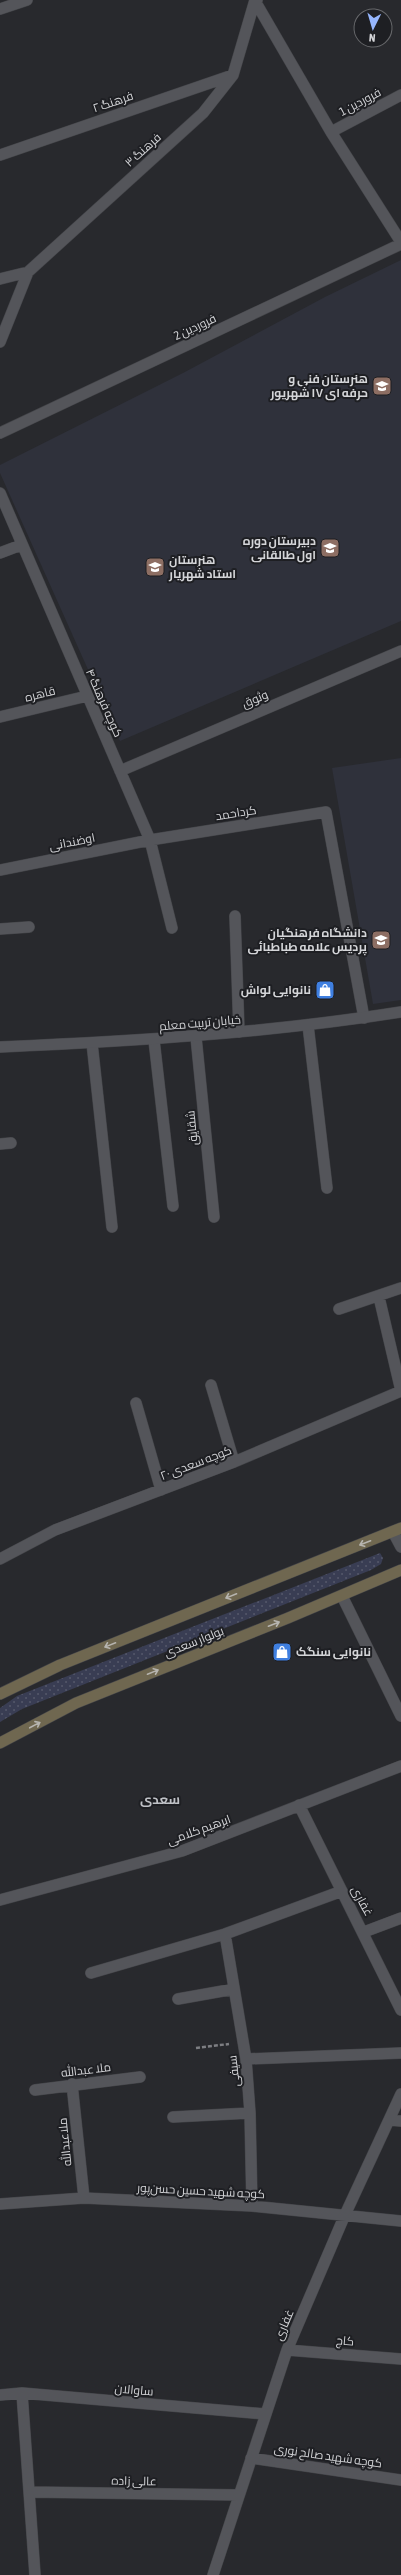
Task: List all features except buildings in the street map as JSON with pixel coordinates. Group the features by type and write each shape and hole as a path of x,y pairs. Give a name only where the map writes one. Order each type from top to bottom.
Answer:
{"main road":[{"path":"0,1694 53,1668 397,1530"},
{"name":"بولوار سعدی","path":"0,1743 76,1703 342,1596 401,1570"}],"street":[{"path":"0,9 27,0"},
{"path":"256,0 331,132 401,243"},
{"name":"فرهنگ ۳","path":"0,279 28,272 202,114 233,75 256,0"},
{"name":"فرهنگ ۲","path":"0,155 233,75"},
{"name":"فروردین 1","path":"331,132 401,95"},
{"name":"فروردین 2","path":"0,433 401,243"},
{"path":"0,342 28,272"},
{"name":"کوچه فرهنگ ۴","path":"0,493 21,545 150,840 172,928"},
{"path":"0,553 21,545"},
{"name":"وثوق","path":"120,771 401,651"},
{"name":"قاهره","path":"0,717 87,696"},
{"name":"کرداحمد","path":"150,840 326,812 364,1018"},
{"name":"اوضندانی","path":"0,870 150,840"},
{"path":"235,916 239,1032"},
{"path":"0,929 29,927"},
{"name":"خیابان تربیت معلم","path":"0,1047 196,1037 308,1025 401,1012"},
{"path":"308,1025 327,1188"},
{"name":"شقایق","path":"196,1037 214,1217"},
{"path":"154,1040 173,1206"},
{"path":"92,1043 112,1227"},
{"path":"339,1309 379,1297 401,1288"},
{"path":"379,1297 401,1391"},
{"path":"211,1384 234,1462"},
{"name":"کوچه سعدی ۲۰","path":"0,1559 55,1530 234,1462 401,1391"},
{"path":"136,1403 161,1490"},
{"path":"397,1530 401,1547"},
{"path":"342,1596 401,1716"},
{"name":"ابرهیم کلامی","path":"0,1900 182,1851 401,1766"},
{"name":"غفاری","path":"299,1805 364,1932 401,2010"},
{"path":"91,1972 225,1934 342,1891"},
{"path":"364,1932 401,1918"},
{"name":"سیفی","path":"225,1934 246,2059 250,2113 252,2206"},
{"path":"178,1999 234,1989"},
{"path":"246,2059 401,2053"},
{"name":"ملا عبدالله","path":"35,2090 140,2076"},
{"name":"ملاعبدالله","path":"72,2084 84,2198"},
{"name":"غفاری","path":"213,2575 287,2350 344,2217 401,2094"},
{"path":"173,2117 250,2113"},
{"path":"389,2120 401,2121"},
{"name":"کوچه شهید حسین حسن‌پور","path":"0,2204 84,2198 252,2206 401,2222"},
{"name":"کاج","path":"287,2350 401,2359"},
{"path":"22,2393 35,2575"},
{"name":"ساوالان","path":"0,2395 22,2393 265,2414"},
{"name":"کوچه شهید صالح نوری","path":"251,2458 401,2480"},
{"name":"عالی زاده","path":"29,2492 239,2495"}],"path":[{"path":"196,2048 243,2043"}],"shaded area":[{"path":"401,260 401,621 120,741 0,473 0,465 183,373 325,297"},
{"name":"دانشگاه فرهنگیان پردیس علامه طباطبائی","path":"401,758 401,1000 373,1004 332,768"},
{"path":"380,1553 383,1558 381,1564 371,1570 22,1709 0,1722 0,1708 17,1696"}],"place":[{"name":"هنرستان فنی و حرفه ای ۱۷ شهریور","path":"382,386"},
{"name":"دبیرستان دوره اول طالقانی","path":"330,548"},
{"name":"هنرستان استاد شهریار","path":"155,567"},
{"name":"دانشگاه فرهنگیان پردیس علامه طباطبائی","path":"381,940"},
{"name":"نانوایی لواش","path":"325,990"},
{"name":"نانوایی سنگک","path":"282,1652"}],"district":[{"name":"سعدی","path":"160,1799"}]}
